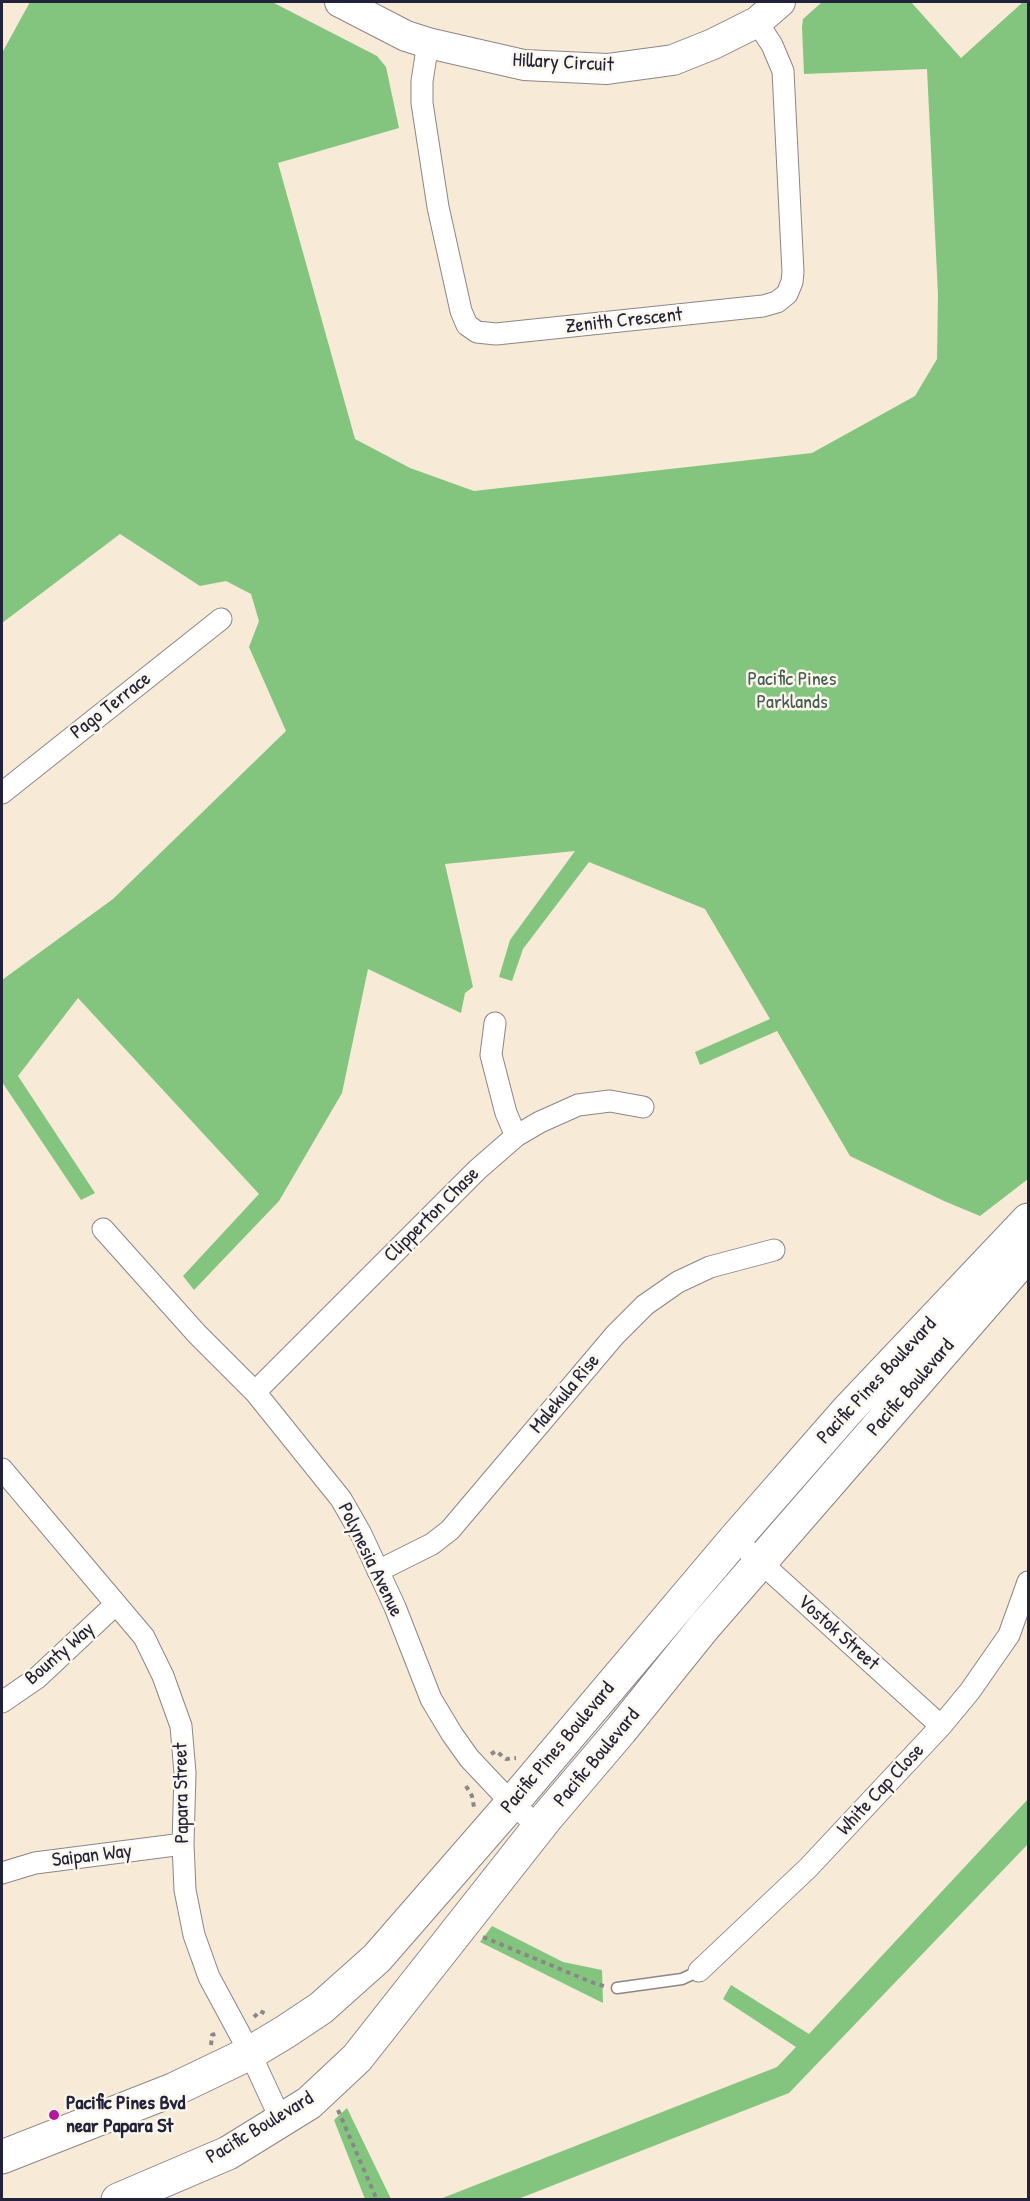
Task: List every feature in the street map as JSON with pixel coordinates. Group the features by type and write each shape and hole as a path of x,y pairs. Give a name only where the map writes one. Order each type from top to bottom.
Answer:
{"main road":[{"name":"Pacific Pines Boulevard","path":"2,2157 175,2089 250,2053 321,2008 377,1958 512,1803 735,1539 848,1411 1029,1220"},
{"name":"Pacific Boulevard","path":"118,2199 228,2153 309,2103 357,2058 539,1828 760,1562 1029,1254"}],"street":[{"name":"Hillary Circuit","path":"340,2 406,36 428,43 524,65 608,69 673,60 758,22 780,2"},
{"name":"Zenith Crescent","path":"428,43 422,81 422,104 438,207 461,311 467,325 477,332 496,334 763,306 777,302 787,294 793,272 783,71 772,45 758,22"},
{"name":"Pago Terrace","path":"2,793 221,619"},
{"path":"495,1023 491,1054 506,1113 516,1136"},
{"name":"Clipperton Chase","path":"255,1392 477,1170 516,1136 578,1105 610,1101 643,1107"},
{"name":"Polynesia Avenue","path":"103,1228 197,1334 255,1392 340,1498 361,1534 395,1607 431,1699 469,1758 539,1828"},
{"name":"Malekula Rise","path":"378,1571 432,1544 450,1530 615,1335 645,1305 678,1282 710,1267 774,1250"},
{"name":"Papara Street","path":"2,1469 144,1637 163,1677 181,1726 185,1773 183,1844 185,1890 194,1935 209,1977 250,2053 281,2120"},
{"name":"Vostok Street","path":"735,1539 940,1726"},
{"name":"White Cap Close","path":"699,1971 808,1868 970,1691 1008,1635 1029,1582"},
{"name":"Bounty Way","path":"2,1702 37,1678 116,1604"},
{"name":"Saipan Way","path":"2,1873 36,1863 183,1844"}],"lane":[{"path":"617,1988 682,1979 699,1971"}],"path":[{"path":"464,1923 482,1936 585,1980 617,1988"},
{"path":"322,2091 341,2114 377,2199"}],"green space":[{"name":"Pacific Pines Parklands","path":"30,2 272,2 377,56 386,67 399,128 278,163 355,439 410,468 474,491 812,453 915,396 937,359 938,295 927,69 804,74 803,19 822,2 911,2 961,58 1023,2 1028,2 1028,1179 980,1216 850,1156 777,1031 700,1065 695,1052 770,1019 705,909 589,862 523,949 512,981 499,977 510,940 575,851 445,864 473,987 465,993 461,1013 368,969 342,1093 279,1201 194,1290 183,1276 259,1194 78,998 18,1076 95,1193 81,1200 2,1082 2,980 113,899 286,731 249,647 259,621 251,594 226,581 200,586 120,534 2,623 2,53"},
{"path":"1028,1799 1028,1844 789,2093 518,2199 440,2199 777,2067 796,2047 723,1999 731,1985 809,2034"},
{"path":"492,1926 563,1962 602,1970 603,2003 480,1942"},
{"path":"347,2108 391,2199 365,2199 334,2120"}],"place":[{"name":"Pacific Pines Bvd near Papara St","path":"54,2115"}]}
